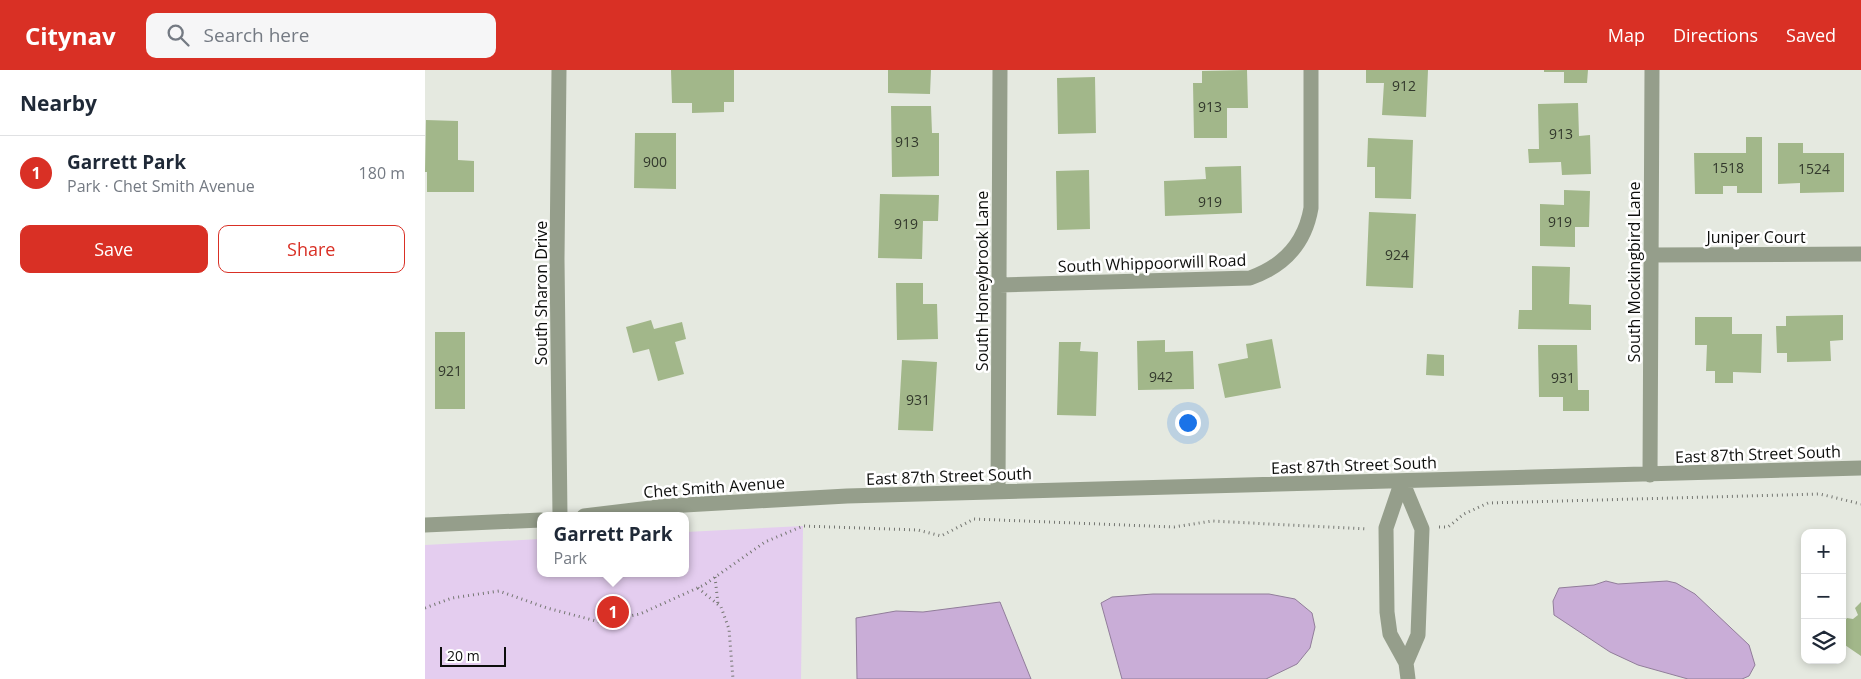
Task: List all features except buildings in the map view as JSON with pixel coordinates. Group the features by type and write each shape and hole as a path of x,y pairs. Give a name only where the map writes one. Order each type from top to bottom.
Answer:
{"street":[{"name":"South Sharon Drive","path":"559,70 557,268 560,512"},
{"name":"South Honeybrook Lane","path":"998,492 1000,70"},
{"name":"South Whippoorwill Road","path":"999,285 1250,278 1273,268 1283,261 1295,248 1305,231 1309,219 1311,208 1311,70"},
{"name":"South Mockingbird Lane","path":"1650,474 1652,70"},
{"name":"Juniper Court","path":"1651,256 1861,254"},
{"name":"East 87th Street South","path":"847,496 1861,468"},
{"path":"1402,481 1422,529 1418,635 1406,663"},
{"path":"1402,481 1387,528 1387,612 1390,634 1406,663 1408,679"},
{"name":"Chet Smith Avenue","path":"617,512 667,506 847,496"},
{"path":"425,525 537,520"}],"path":[{"path":"1448,527 1464,514 1487,503 1819,494 1861,504"},
{"path":"425,608 452,598 499,591 547,608 600,622 640,614 698,588 765,542 803,526 919,530 941,536 974,519 1175,527 1212,521 1374,528"},
{"path":"715,577 718,605"},
{"path":"698,588 721,607 729,629 733,679"}],"shaded area":[{"path":"803,526 801,679 425,679 425,545 537,539 537,577 689,577 689,532"},
{"path":"1606,581 1618,584 1667,581 1676,583 1695,594 1749,645 1755,665 1749,676 1742,679 1688,679 1638,665 1610,652 1554,615 1553,601 1559,588 1594,585"},
{"path":"1153,594 1269,594 1295,599 1312,613 1315,627 1310,648 1297,664 1266,679 1122,679 1101,603 1112,597"},
{"path":"1000,602 1031,679 857,679 856,618 896,611 923,612"}],"place":[{"name":"Garrett Park","path":"613,612"}]}
